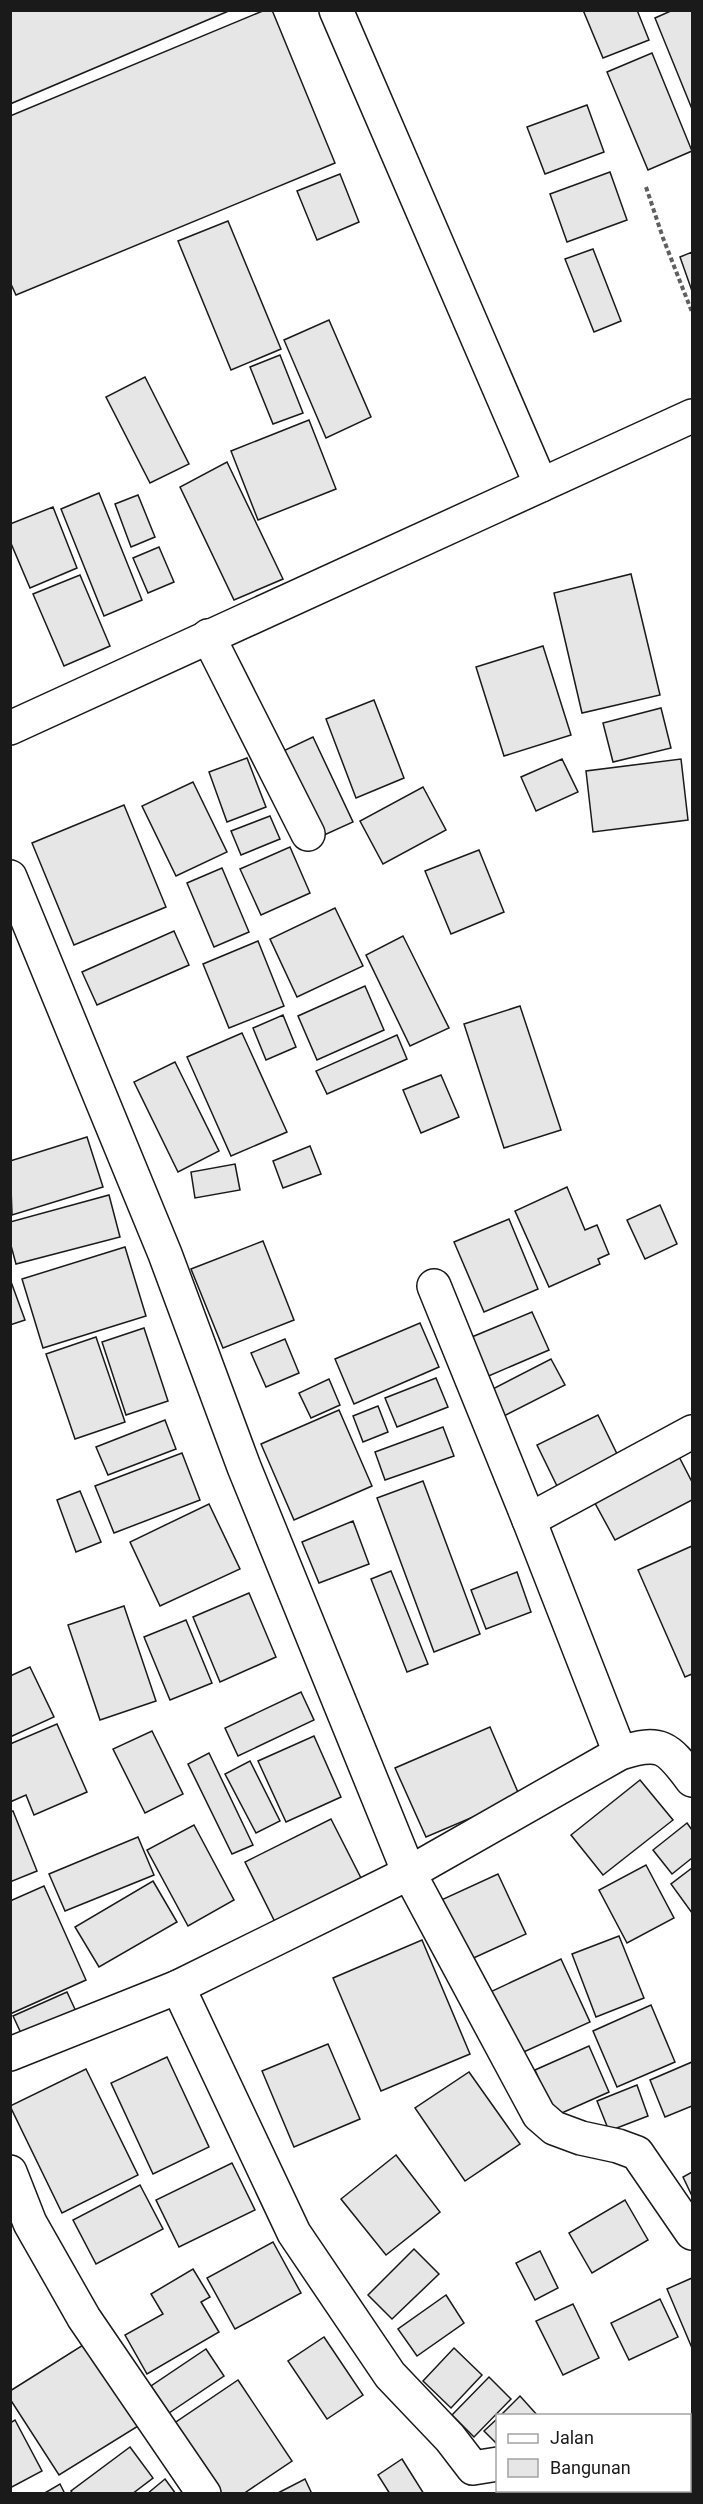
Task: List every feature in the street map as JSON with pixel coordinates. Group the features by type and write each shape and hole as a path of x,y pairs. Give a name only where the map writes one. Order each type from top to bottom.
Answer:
{"main road":[{"path":"336,10 541,485"},
{"path":"10,728 693,416"},
{"path":"208,636 308,834"},
{"path":"10,877 165,1254 244,1467 409,1872 539,2115 554,2128 572,2135 637,2153 693,2233"},
{"path":"434,1286 620,1753"},
{"path":"529,1520 693,1432"},
{"path":"10,2054 178,1987 409,1872 620,1753 655,1746 674,1755 693,1780"},
{"path":"178,1987 294,2233 390,2375 480,2475"},
{"path":"10,2172 20,2228 204,2493"}],"path":[{"path":"646,187 663,238 693,312"}],"building":[{"path":"10,10 231,10 10,104"},
{"path":"265,10 272,10 335,163 16,295 10,282 10,116"},
{"path":"583,10 637,10 649,40 603,58"},
{"path":"673,10 692,10 692,109 655,18"},
{"path":"652,53 692,151 648,170 607,72"},
{"path":"587,105 604,152 545,174 527,127"},
{"path":"610,172 627,220 567,242 550,194"},
{"path":"340,174 359,222 317,240 297,191"},
{"path":"228,221 281,349 231,370 178,241"},
{"path":"593,249 621,321 594,332 565,259"},
{"path":"692,252 692,291 680,257"},
{"path":"329,320 371,417 326,438 284,340"},
{"path":"280,355 303,413 273,424 250,367"},
{"path":"145,377 189,464 150,483 106,397"},
{"path":"309,420 336,489 258,520 231,451"},
{"path":"227,462 283,579 234,600 180,487"},
{"path":"99,493 142,600 104,616 61,509"},
{"path":"138,495 155,537 131,547 115,504"},
{"path":"53,507 77,568 30,588 10,541 10,524"},
{"path":"159,547 174,582 148,593 133,558"},
{"path":"631,574 660,695 582,713 554,593"},
{"path":"80,575 110,646 64,666 33,594"},
{"path":"543,646 571,735 504,756 476,667"},
{"path":"374,700 404,778 356,798 326,719"},
{"path":"661,708 671,748 613,762 603,723"},
{"path":"313,737 353,822 322,836 281,752"},
{"path":"247,758 266,807 227,822 209,772"},
{"path":"562,759 578,792 536,811 521,777"},
{"path":"681,759 688,820 593,832 586,771"},
{"path":"193,782 227,852 176,876 142,806"},
{"path":"423,787 446,830 383,864 360,821"},
{"path":"124,805 166,907 74,945 32,843"},
{"path":"270,816 280,839 241,855 231,831"},
{"path":"290,847 310,893 261,915 240,869"},
{"path":"479,850 504,912 451,934 425,871"},
{"path":"222,868 249,932 214,947 187,883"},
{"path":"335,908 363,966 297,997 270,939"},
{"path":"174,931 189,965 97,1005 82,972"},
{"path":"403,936 449,1028 410,1046 366,955"},
{"path":"258,941 284,1006 229,1028 203,964"},
{"path":"365,986 384,1030 317,1060 298,1016"},
{"path":"520,1006 561,1130 504,1148 464,1024"},
{"path":"283,1015 296,1047 266,1060 253,1028"},
{"path":"242,1033 287,1132 231,1156 187,1057"},
{"path":"397,1035 407,1059 327,1094 316,1071"},
{"path":"175,1062 219,1151 178,1172 134,1082"},
{"path":"441,1075 459,1117 421,1133 403,1090"},
{"path":"87,1137 103,1187 12,1215 10,1161"},
{"path":"310,1146 321,1174 283,1188 273,1161"},
{"path":"235,1164 240,1190 195,1198 191,1172"},
{"path":"567,1187 585,1230 597,1225 609,1254 598,1259 600,1264 549,1287 515,1211"},
{"path":"109,1195 120,1237 16,1264 10,1242 10,1222"},
{"path":"660,1205 677,1244 645,1259 627,1220"},
{"path":"509,1219 538,1289 484,1312 454,1242"},
{"path":"263,1241 294,1320 223,1348 191,1269"},
{"path":"125,1247 146,1316 43,1348 22,1279"},
{"path":"10,1279 25,1320 10,1325"},
{"path":"532,1312 549,1350 484,1378 467,1339"},
{"path":"420,1323 439,1367 354,1404 335,1359"},
{"path":"144,1328 168,1401 126,1415 102,1342"},
{"path":"96,1337 125,1422 75,1439 46,1354"},
{"path":"285,1339 299,1373 266,1387 251,1353"},
{"path":"551,1359 565,1385 498,1419 485,1393"},
{"path":"436,1378 448,1407 397,1427 385,1398"},
{"path":"329,1379 340,1405 311,1418 299,1393"},
{"path":"378,1406 388,1432 363,1442 353,1416"},
{"path":"339,1410 372,1486 294,1520 261,1444"},
{"path":"598,1415 619,1458 558,1488 537,1445"},
{"path":"165,1420 176,1449 108,1475 96,1447"},
{"path":"443,1427 454,1456 385,1480 375,1452"},
{"path":"675,1449 692,1482 692,1500 615,1540 590,1494"},
{"path":"182,1453 200,1500 114,1533 95,1486"},
{"path":"423,1481 480,1634 434,1652 377,1498"},
{"path":"80,1491 101,1542 76,1552 57,1500"},
{"path":"209,1504 240,1569 160,1606 130,1542"},
{"path":"353,1521 369,1564 319,1583 302,1542"},
{"path":"692,1546 692,1674 685,1677 638,1570"},
{"path":"391,1571 428,1664 407,1672 371,1579"},
{"path":"517,1572 531,1612 486,1629 471,1590"},
{"path":"249,1593 276,1657 220,1682 193,1617"},
{"path":"124,1606 156,1701 100,1720 68,1625"},
{"path":"186,1620 212,1683 170,1700 144,1637"},
{"path":"30,1667 54,1717 10,1737 10,1676"},
{"path":"301,1692 314,1720 238,1756 225,1728"},
{"path":"57,1724 87,1792 34,1815 26,1795 10,1802 10,1744"},
{"path":"490,1727 520,1797 426,1837 395,1768"},
{"path":"152,1731 183,1794 145,1813 113,1749"},
{"path":"314,1736 341,1797 286,1822 258,1761"},
{"path":"209,1753 253,1845 232,1854 188,1764"},
{"path":"250,1761 280,1821 256,1833 225,1774"},
{"path":"640,1780 673,1820 603,1875 571,1835"},
{"path":"13,1811 37,1871 10,1882 10,1812"},
{"path":"331,1819 363,1882 277,1926 245,1862"},
{"path":"687,1823 692,1830 692,1858 672,1874 653,1850"},
{"path":"194,1825 234,1900 188,1926 147,1850"},
{"path":"138,1837 154,1875 65,1911 49,1874"},
{"path":"646,1865 674,1918 627,1943 599,1890"},
{"path":"692,1868 692,1913 671,1884"},
{"path":"498,1874 526,1934 467,1961 439,1901"},
{"path":"153,1881 177,1922 99,1967 75,1927"},
{"path":"44,1886 86,1980 10,2014 10,1901"},
{"path":"619,1936 644,1998 596,2017 572,1954"},
{"path":"422,1940 470,2054 381,2091 333,1978"},
{"path":"561,1959 590,2022 517,2055 488,1993"},
{"path":"67,1992 80,2020 26,2044 13,2016"},
{"path":"651,2005 675,2062 617,2087 593,2031"},
{"path":"328,2044 360,2119 294,2147 262,2071"},
{"path":"589,2046 609,2092 555,2116 535,2070"},
{"path":"167,2057 209,2147 153,2174 111,2083"},
{"path":"692,2062 692,2106 665,2117 650,2080"},
{"path":"86,2069 138,2175 62,2213 10,2106"},
{"path":"469,2072 520,2144 465,2181 415,2108"},
{"path":"637,2085 648,2116 609,2131 597,2101"},
{"path":"396,2155 440,2212 386,2255 341,2199"},
{"path":"232,2163 255,2210 179,2247 156,2200"},
{"path":"692,2172 692,2196 683,2177"},
{"path":"140,2185 163,2229 96,2264 73,2220"},
{"path":"625,2200 648,2240 592,2273 569,2233"},
{"path":"273,2242 301,2293 235,2329 207,2278"},
{"path":"414,2249 439,2274 392,2319 368,2295"},
{"path":"540,2251 558,2288 535,2300 516,2263"},
{"path":"193,2269 210,2297 201,2302 219,2332 147,2374 125,2335 163,2314 151,2294"},
{"path":"692,2278 692,2348 667,2289"},
{"path":"446,2295 464,2323 417,2356 398,2329"},
{"path":"660,2299 678,2337 629,2360 611,2323"},
{"path":"573,2304 599,2358 563,2375 536,2321"},
{"path":"324,2337 363,2395 327,2419 288,2361"},
{"path":"91,2340 143,2423 59,2475 10,2399 10,2391"},
{"path":"454,2348 482,2375 451,2408 423,2381"},
{"path":"206,2349 224,2376 169,2413 151,2386"},
{"path":"489,2377 511,2399 474,2437 452,2415"},
{"path":"238,2380 292,2461 243,2494 220,2494 173,2424"},
{"path":"520,2396 536,2414 502,2414"},
{"path":"15,2420 42,2471 10,2488 10,2423"},
{"path":"496,2420 496,2443 484,2431"},
{"path":"130,2447 153,2478 132,2494 73,2494 71,2491"},
{"path":"402,2459 424,2494 390,2494 378,2475"},
{"path":"691,2478 692,2480 692,2494 663,2494 664,2492 691,2492"},
{"path":"165,2479 176,2494 147,2494"},
{"path":"305,2479 312,2494 276,2494"},
{"path":"60,2484 65,2494 43,2494"},
{"path":"543,2492 583,2492 584,2494 544,2494"}]}
